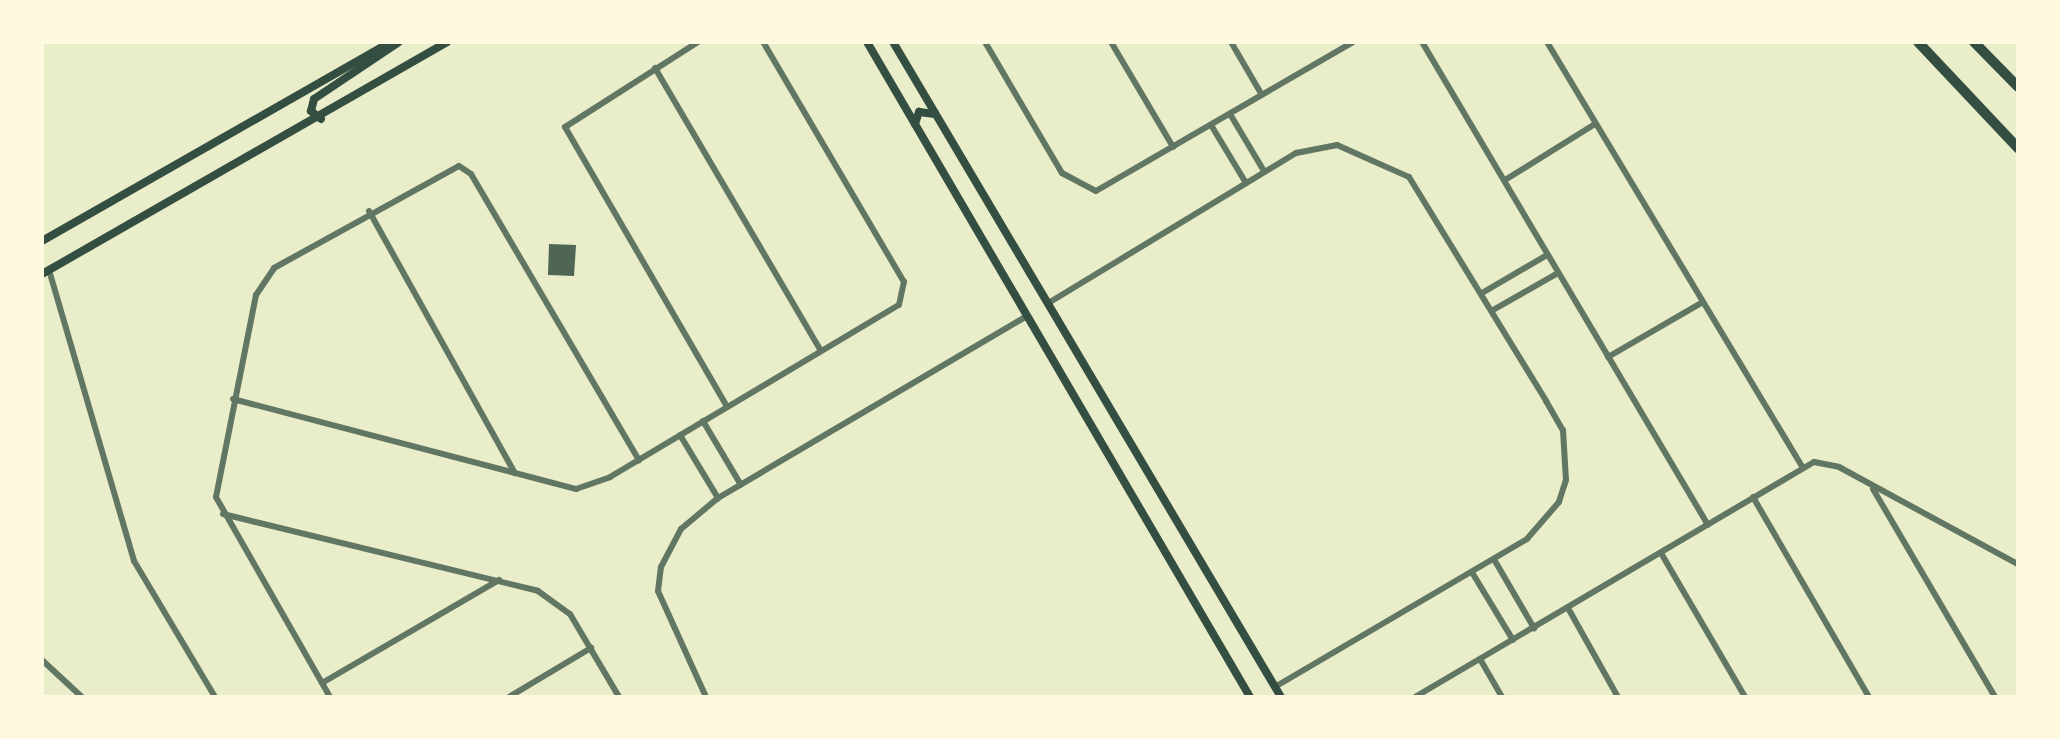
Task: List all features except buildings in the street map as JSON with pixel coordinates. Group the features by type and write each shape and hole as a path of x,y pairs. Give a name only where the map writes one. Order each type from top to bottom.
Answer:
{"highway":[{"path":"1918,42 2018,148"},
{"path":"1974,42 2018,87"}],"main road":[{"path":"42,241 391,42"},
{"path":"321,119 311,111 314,99 399,42"},
{"path":"46,272 321,119 447,42"},
{"path":"867,42 1250,697"},
{"path":"893,42 1050,302 1281,697"},
{"path":"915,125 919,112 936,114"}],"street":[{"path":"698,42 565,127 727,407"},
{"path":"233,399 576,489 639,460 899,305 907,290 763,42"},
{"path":"985,42 1062,173 1083,189 1096,191 1353,42"},
{"path":"1111,42 1173,147"},
{"path":"1231,42 1262,95"},
{"path":"1422,42 1708,525"},
{"path":"1547,42 1701,303 1803,468"},
{"path":"655,68 821,351"},
{"path":"1230,114 1264,171"},
{"path":"1505,180 1595,124"},
{"path":"1211,125 1246,183"},
{"path":"1050,302 1296,153 1337,145 1390,165 1420,192 1493,310 1563,430 1569,457 1559,502 1495,561 1275,687"},
{"path":"330,697 223,514 215,484 264,278 369,211 448,167 471,174 639,460"},
{"path":"369,211 516,474"},
{"path":"1482,293 1547,255"},
{"path":"46,272 134,561 215,697"},
{"path":"1493,310 1558,273"},
{"path":"1608,357 1701,303"},
{"path":"706,697 658,591 675,537 718,498 1027,316"},
{"path":"703,421 741,485"},
{"path":"680,435 718,498"},
{"path":"1415,697 1803,468 1825,462 2018,564"},
{"path":"1871,486 1995,697"},
{"path":"1753,497 1869,697"},
{"path":"223,514 500,579 558,602 591,648 619,697"},
{"path":"1661,553 1745,697"},
{"path":"1495,561 1534,628"},
{"path":"1473,574 1513,640"},
{"path":"322,683 500,579"},
{"path":"1568,608 1618,697"},
{"path":"509,697 591,648"},
{"path":"1480,659 1502,697"},
{"path":"42,660 82,697"}]}
